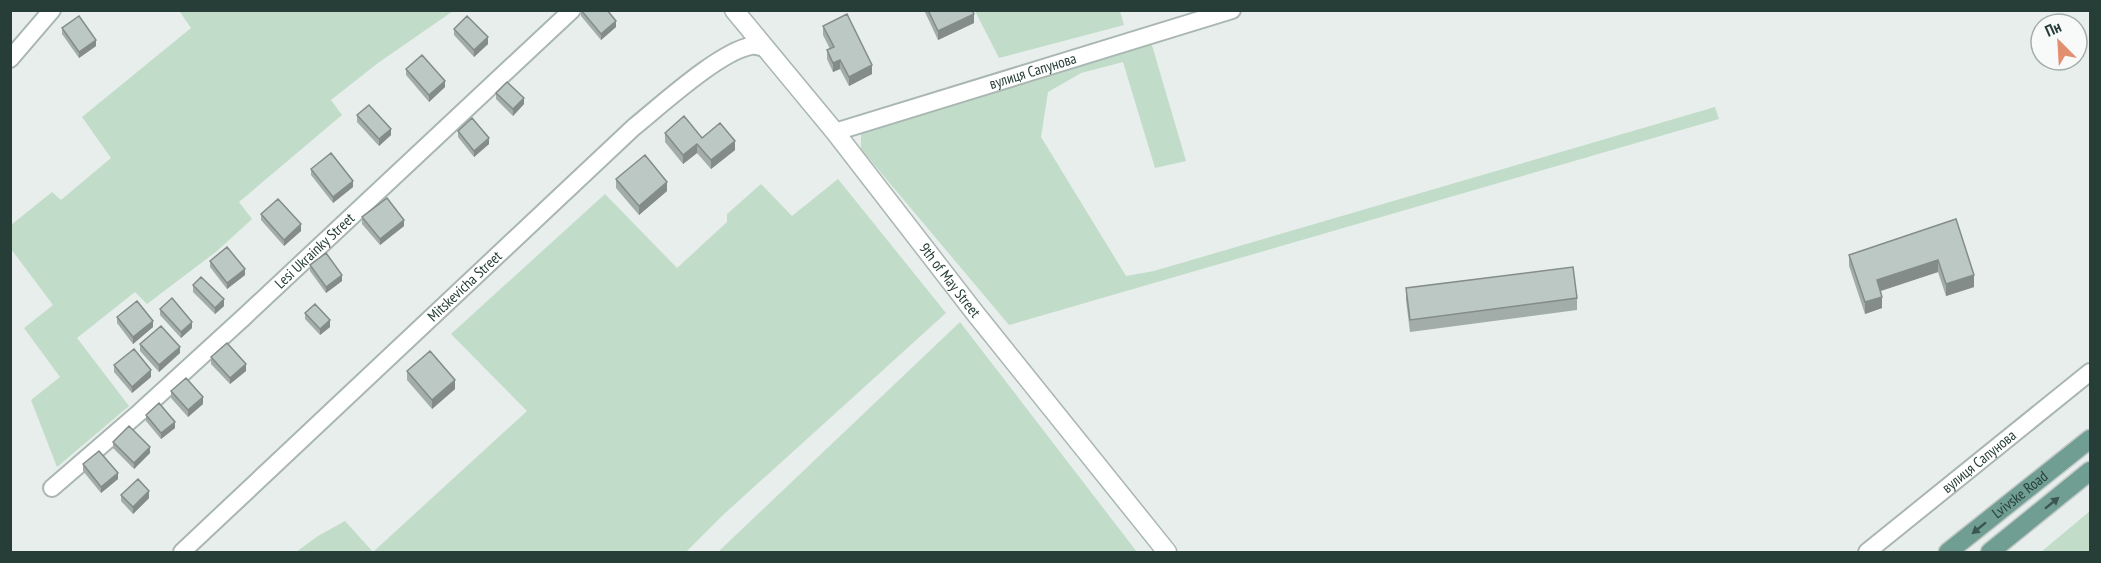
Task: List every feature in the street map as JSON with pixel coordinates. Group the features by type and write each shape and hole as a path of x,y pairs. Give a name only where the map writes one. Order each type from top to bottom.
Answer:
{"main road":[{"name":"Lvivske Road","path":"1948,552 2091,440"},
{"name":"Lvivske Road","path":"1990,552 2091,471"}],"street":[{"path":"10,59 52,10"},
{"name":"Lesi Ukrainky Street","path":"52,488 244,317 572,10"},
{"name":"9th of May Street","path":"734,10 835,132 975,313 1167,552"},
{"name":"вулиця Сапунова","path":"835,132 1232,10"},
{"name":"Mitskevicha Street","path":"182,552 634,127 703,72 732,53 752,46 765,48"},
{"name":"вулиця Сапунова","path":"1867,552 2091,372"}],"green space":[{"path":"453,11 378,63 331,100 342,115 239,202 252,219 217,251 147,304 135,292 77,338 129,406 57,467 31,400 60,377 24,328 53,305 11,249 11,225 52,192 61,200 111,158 82,117 191,28 180,12"},
{"path":"975,11 1120,11 1124,25 999,58"},
{"path":"1149,35 1186,161 1155,168 1123,62 1081,73 1048,92 1041,137 1126,276 1154,271 1715,107 1719,119 1009,325 861,149 861,124"},
{"path":"838,179 946,313 723,515 686,552 373,552 527,411 451,334 605,194 677,268 727,222 727,214 761,184 792,216"},
{"path":"960,322 1137,552 718,552"},
{"path":"2090,511 2090,552 2041,552"},
{"path":"345,521 373,552 296,552"}],"building":[{"path":"581,10 607,10 616,21 601,34"},
{"path":"928,10 972,10 974,14 938,31"},
{"path":"847,14 872,65 849,77 840,60 833,63 827,50 834,47 823,26"},
{"path":"79,16 96,40 79,52 62,28"},
{"path":"467,16 488,37 474,50 454,29"},
{"path":"422,55 445,81 429,95 406,69"},
{"path":"507,82 524,98 513,109 496,93"},
{"path":"369,105 391,129 379,139 357,115"},
{"path":"684,116 702,138 720,123 735,141 711,160 697,144 683,155 665,133"},
{"path":"472,118 489,138 474,151 458,131"},
{"path":"331,153 353,181 333,197 311,169"},
{"path":"645,155 667,182 639,206 616,179"},
{"path":"387,198 404,220 380,239 362,217"},
{"path":"278,199 301,224 284,240 261,214"},
{"path":"1956,219 1974,275 1946,284 1938,260 1877,280 1882,297 1865,302 1849,255"},
{"path":"227,247 245,269 227,283 210,261"},
{"path":"326,253 342,275 326,287 310,265"},
{"path":"1573,267 1577,298 1410,320 1406,288"},
{"path":"201,277 224,299 215,308 193,285"},
{"path":"172,298 192,322 181,332 160,309"},
{"path":"137,301 153,321 133,337 117,317"},
{"path":"315,304 330,320 320,329 305,313"},
{"path":"161,326 180,347 159,365 140,344"},
{"path":"227,343 246,364 230,378 211,357"},
{"path":"134,349 151,370 132,387 114,365"},
{"path":"430,351 455,380 432,400 407,371"},
{"path":"186,378 203,397 188,410 171,391"},
{"path":"159,403 175,422 161,433 146,415"},
{"path":"129,426 150,447 134,463 113,442"},
{"path":"99,451 118,473 101,487 83,464"},
{"path":"138,479 149,491 133,507 121,495"}]}
